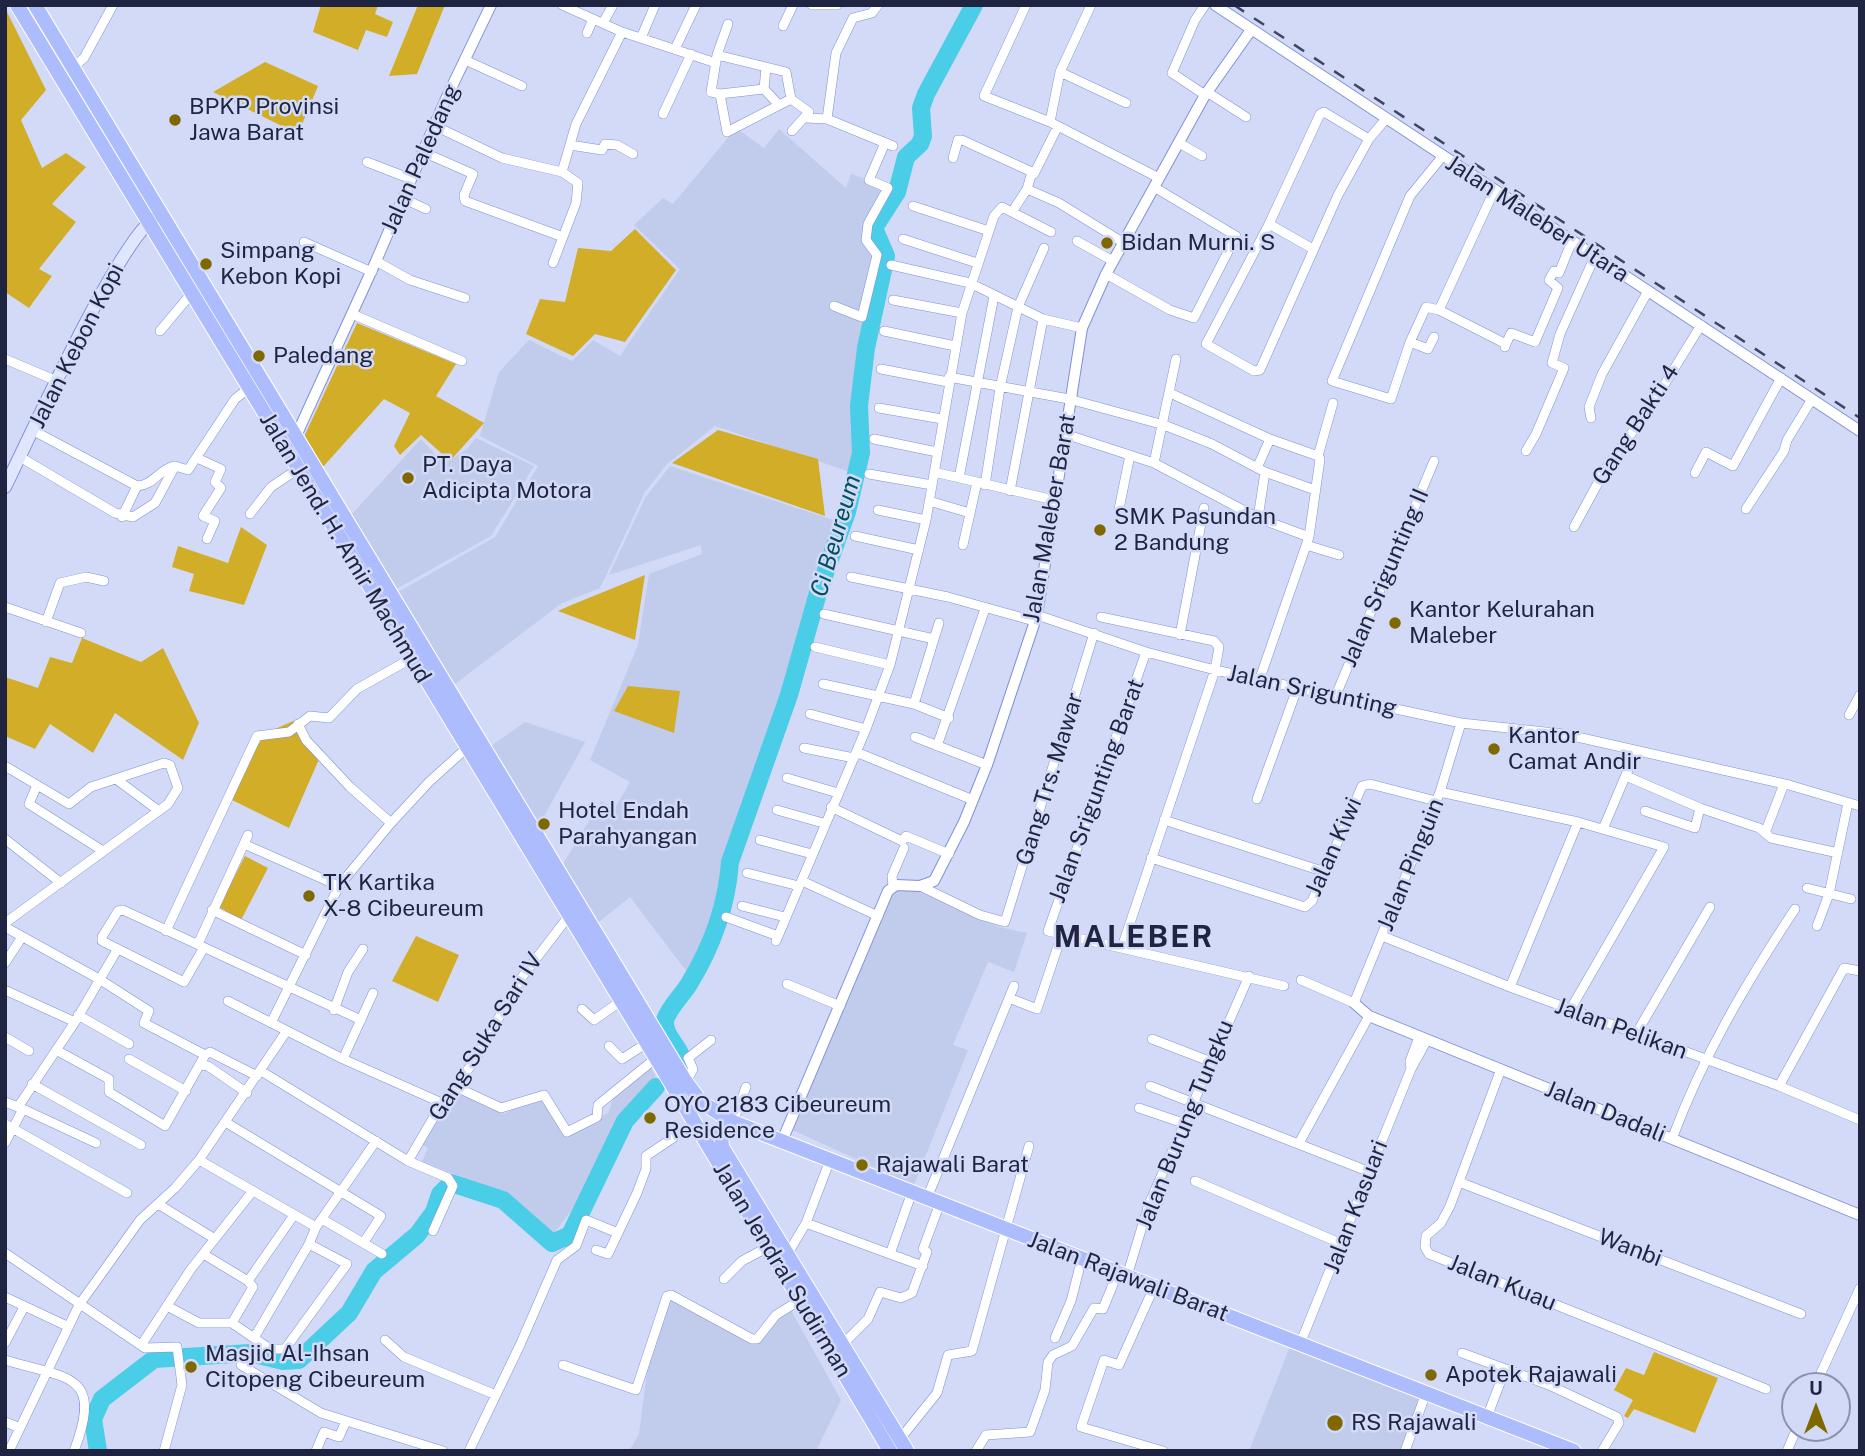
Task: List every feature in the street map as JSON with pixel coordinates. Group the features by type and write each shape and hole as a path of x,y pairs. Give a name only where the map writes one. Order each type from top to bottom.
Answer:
{"highway":[{"name":"Jalan Jend. H. Amir Machmud","path":"17,5 296,436 568,917 656,1058 684,1087"},
{"name":"Jalan Jend. H. Amir Machmud","path":"35,5 155,218 191,293 412,658 472,744 684,1087"},
{"name":"Jalan Rajawali Barat","path":"684,1087 733,1122 1574,1451"},
{"name":"Jalan Jendral Sudirman","path":"684,1087 695,1124 800,1300 843,1344 904,1445"},
{"name":"Jalan Jendral Sudirman","path":"733,1122 721,1132 722,1147 787,1255 890,1451"},
{"path":"890,1451 904,1445"}],"main road":[{"name":"Jalan Kebon Kopi","path":"5,487 57,381 135,236 155,218"}],"street":[{"path":"72,68 84,58 113,5"},
{"name":"Jalan Paledang","path":"296,436 491,5"},
{"path":"562,5 622,32 691,54 786,72 786,86 791,99 809,112 792,131"},
{"path":"603,23 613,5"},
{"path":"641,38 655,5"},
{"path":"675,49 696,5"},
{"path":"783,26 793,5"},
{"path":"812,5 837,5"},
{"path":"827,119 836,54 853,18 872,13 878,5"},
{"path":"1026,5 984,96 1053,125 1156,182 1236,236 1194,318 1170,310 1106,274"},
{"path":"1012,212 1027,189 1053,125 1060,72 1091,5"},
{"path":"1205,5 1172,73 1246,117"},
{"name":"Jalan Maleber Utara","path":"1215,5 1385,120 1860,431"},
{"path":"587,33 593,19"},
{"path":"728,24 717,59 711,92 720,94 764,89"},
{"name":"Jalan Maleber Barat","path":"920,886 934,881 973,800 1035,618 1082,328 1106,274 1156,182 1206,94 1251,30"},
{"path":"562,173 576,124 622,32"},
{"path":"663,114 691,54"},
{"path":"465,60 522,86"},
{"path":"766,68 764,89 778,104"},
{"path":"1060,72 1126,103"},
{"path":"720,94 727,132 791,99"},
{"path":"1369,139 1322,113 1269,224 1204,342 1254,371 1260,370 1313,249 1369,139 1385,120"},
{"path":"806,118 827,119 889,145 869,180 888,188 868,224 866,240 877,255 862,317 834,306"},
{"path":"435,126 502,158 562,173 578,183 576,203 554,263"},
{"path":"953,158 958,140 962,140 1034,174"},
{"path":"1179,143 1202,156"},
{"path":"570,145 602,150 605,144 617,145 633,154"},
{"path":"423,152 473,174 464,195 465,201 563,237"},
{"path":"1442,157 1407,203 1332,381 1391,399 1410,342 1426,307 1438,310 1505,346 1511,333 1535,342 1558,288 1549,280 1554,271 1559,273 1572,241"},
{"path":"367,162 411,179"},
{"path":"1027,189 1059,204 1124,243"},
{"path":"1438,310 1494,191"},
{"path":"402,198 426,209"},
{"path":"913,205 989,231"},
{"path":"726,917 777,939 823,823 879,696 890,664 926,520 962,313 970,283 999,207 1051,232"},
{"path":"1269,224 1313,249"},
{"path":"903,239 977,263"},
{"path":"1077,241 1113,261"},
{"path":"304,242 465,298"},
{"path":"963,545 970,513 981,483 1018,307 1044,248"},
{"path":"1526,451 1564,368 1552,363 1560,334 1595,256"},
{"path":"891,265 970,283 1043,319 1082,328"},
{"path":"1591,418 1589,407 1602,374 1648,291"},
{"path":"160,331 191,293"},
{"path":"959,478 994,296"},
{"path":"893,300 962,313"},
{"path":"352,314 462,361"},
{"path":"1010,491 1043,319"},
{"name":"Gang Bakti 4","path":"1574,527 1605,468 1650,408 1701,326"},
{"path":"884,331 955,346"},
{"path":"1410,342 1428,349 1434,337"},
{"path":"5,359 57,381"},
{"path":"1154,463 1176,359"},
{"path":"881,369 1069,399 1164,425 1195,436 1261,470 1315,490"},
{"path":"1695,473 1706,453 1733,466 1781,378"},
{"path":"34,430 137,486 145,486 169,467 188,470 234,400 249,388"},
{"path":"1170,393 1270,439 1318,456"},
{"path":"1746,509 1784,451 1787,440 1812,399"},
{"path":"1260,678 1307,541 1320,459 1318,456 1333,403"},
{"path":"879,408 942,419"},
{"path":"1065,434 1154,463 1258,518 1339,555"},
{"path":"874,439 937,452"},
{"path":"1258,518 1261,470 1270,439"},
{"path":"1119,509 1130,455"},
{"path":"20,457 118,515 133,517 155,503 174,466"},
{"path":"197,458 221,469 215,482 221,488 203,516 215,521 207,539"},
{"name":"Jalan Srigunting II","path":"1336,695 1434,461"},
{"path":"250,514 271,487 298,470"},
{"path":"934,472 1054,500"},
{"path":"869,474 932,485"},
{"path":"118,515 137,486"},
{"path":"929,501 970,513"},
{"path":"1180,635 1204,508"},
{"path":"878,510 926,520"},
{"path":"855,536 919,550"},
{"name":"Jalan Srigunting","path":"851,577 1094,633 1146,652 1215,670 1461,723 1564,734 1593,740 1784,784 1860,806"},
{"path":"46,622 60,583 86,578 104,582"},
{"path":"5,607 81,633"},
{"path":"937,746 985,609"},
{"path":"824,614 934,639"},
{"path":"1101,617 1219,645 1215,670 1122,947"},
{"path":"914,704 939,623"},
{"name":"Gang Trs. Mawar","path":"920,886 1003,923 1038,820 1094,633"},
{"path":"815,647 890,664"},
{"name":"Jalan Srigunting Barat","path":"1062,934 1048,931 1146,652"},
{"path":"166,931 256,737 285,733 310,716 330,718 357,689 412,658"},
{"path":"823,684 914,704 949,718"},
{"path":"1257,799 1298,686"},
{"path":"1849,715 1860,695"},
{"path":"810,714 866,729"},
{"name":"Jalan Pinguin","path":"1354,1003 1438,796 1461,723"},
{"path":"298,724 306,740 350,787 391,823"},
{"path":"915,737 987,765"},
{"path":"271,1023 338,886 391,823 472,744"},
{"path":"804,748 855,755 973,800"},
{"path":"1603,829 1636,751"},
{"path":"6,767 66,802 73,803 91,787 164,763 170,765 177,793 159,811 5,925 149,1011 144,1023 203,1060 247,1093"},
{"path":"1626,776 1765,833 1771,838 1838,853"},
{"path":"788,778 838,793"},
{"path":"116,779 159,811"},
{"name":"Jalan Kiwi","path":"1151,858 1303,907 1312,901 1322,871 1362,786 1370,784 1438,796"},
{"path":"1765,833 1784,784"},
{"path":"37,785 29,804 103,851"},
{"path":"1438,796 1578,822 1665,849 1570,1010"},
{"path":"1817,926 1829,894 1848,803"},
{"path":"831,807 902,841 906,836 948,854"},
{"path":"1645,811 1695,828 1700,808"},
{"path":"777,810 823,823"},
{"path":"1164,820 1322,871"},
{"path":"1510,988 1578,822"},
{"path":"5,839 61,883"},
{"path":"338,886 246,839 212,910 201,947 184,982 102,941 120,909 166,931 201,947 289,987 334,1010 361,1020"},
{"path":"760,840 812,854"},
{"path":"782,1141 893,886 892,876 904,848"},
{"path":"747,873 800,884 878,916"},
{"path":"893,886 920,886"},
{"path":"1807,888 1851,899"},
{"path":"742,906 785,917"},
{"path":"1636,1034 1710,907"},
{"path":"1672,1139 1704,1060 1752,975 1795,909"},
{"path":"212,910 306,955"},
{"name":"Gang Suka Sari IV","path":"408,1161 454,1086 473,1063 542,948 568,917"},
{"path":"1009,998 1037,1009 1062,934 1284,986"},
{"name":"Jalan Pelikan","path":"1382,936 1510,988 1779,1086 1860,1119"},
{"path":"5,963 22,937"},
{"path":"5,1143 9,1127 32,1084 77,1018 117,950"},
{"path":"334,1010 348,972 363,950"},
{"path":"1779,1086 1844,968 1860,971"},
{"name":"Jalan Burung Tungku","path":"976,1451 986,1435 1030,1432 1045,1390 1048,1363 1053,1355 1073,1346 1094,1308 1103,1309 1122,1274 1192,1101 1248,976"},
{"path":"5,980 6,993 77,1018 128,1044"},
{"path":"1301,980 1354,1003"},
{"path":"787,984 840,1006"},
{"path":"843,1344 868,1319 880,1292 901,1298 910,1295 928,1252 923,1249 934,1200 1014,986"},
{"path":"343,1059 373,993"},
{"path":"228,1001 286,1032 443,1103"},
{"path":"582,1009 591,1020 596,1020 621,1001"},
{"name":"Jalan Dadali","path":"1354,1003 1368,1016 1860,1215"},
{"path":"1298,1143 1368,1016"},
{"path":"9,1451 44,1372 79,1305 140,1220 200,1160 227,1124 286,1032"},
{"path":"5,1037 29,1051"},
{"name":"Jalan Kasuari","path":"1300,1344 1423,1038"},
{"path":"1152,1039 1209,1061"},
{"path":"684,1087 693,1069 688,1058 711,1040"},
{"path":"610,1046 622,1059 647,1043"},
{"path":"55,1050 109,1079 109,1092 164,1126 210,1052 259,1074 408,1161 450,1182 433,1231"},
{"path":"454,1086 501,1108 544,1096 567,1132 597,1117 598,1105 656,1058"},
{"path":"129,1059 186,1091"},
{"name":"Jalan Kuau","path":"1501,1069 1441,1223 1426,1236 1425,1247 1429,1254 1766,1390"},
{"path":"32,1084 141,1146"},
{"path":"1150,1086 1370,1172"},
{"path":"733,1122 746,1087"},
{"path":"5,1102 96,1143"},
{"path":"1139,1108 1183,1123"},
{"path":"227,1124 381,1216 364,1242"},
{"path":"596,1250 608,1254 646,1168 643,1159 650,1151 695,1124"},
{"path":"9,1127 127,1194"},
{"path":"254,1338 276,1296 309,1244 316,1227 339,1190 376,1141"},
{"path":"904,1445 937,1393 948,1354 970,1353 1030,1146"},
{"path":"200,1160 316,1227"},
{"path":"787,1255 806,1223 830,1160"},
{"path":"1195,1181 1342,1244"},
{"name":"Wanbi","path":"1459,1182 1801,1314"},
{"path":"142,1344 215,1239 252,1192"},
{"path":"890,1254 912,1192"},
{"path":"158,1204 215,1239"},
{"path":"248,1281 294,1215"},
{"path":"321,1219 382,1254"},
{"path":"470,1451 555,1263 576,1246 586,1220 618,1233"},
{"path":"806,1223 923,1266"},
{"path":"167,1306 199,1323 232,1323 270,1349 284,1350 347,1264 309,1244"},
{"path":"724,1279 742,1261 768,1247"},
{"path":"5,1253 145,1348 177,1347 182,1385 164,1451"},
{"path":"205,1255 248,1281 253,1287 232,1323"},
{"path":"1055,1338 1071,1301 1082,1258"},
{"path":"1154,1287 1119,1365 1104,1360 1081,1427 1163,1451"},
{"path":"1821,1372 1860,1288"},
{"path":"563,1365 634,1389 667,1296 671,1295 694,1306 752,1339 757,1339 776,1315 800,1300"},
{"path":"5,1297 67,1326"},
{"path":"5,1343 24,1307"},
{"path":"385,1340 404,1357 496,1395"},
{"path":"1462,1353 1549,1385 1617,1417 1619,1423 1602,1451"},
{"path":"5,1360 71,1378 85,1395 82,1430 75,1451"},
{"path":"241,1365 321,1413 443,1451"},
{"path":"1487,1417 1502,1378"},
{"path":"1405,1451 1426,1393"},
{"path":"316,1451 324,1432 339,1437 346,1421"},
{"path":"5,1422 18,1427"}],"shaded area":[{"path":"321,5 378,5 375,14 393,22 387,37 366,30 358,50 313,32"},
{"path":"418,5 445,5 417,74 389,76"},
{"path":"5,8 46,90 21,120 42,168 66,153 86,167 52,204 76,222 39,269 52,276 29,308 5,292"},
{"path":"265,62 318,86 298,134 213,92"},
{"path":"736,128 764,148 779,129 846,188 851,174 886,186 865,231 878,253 853,473 715,426 667,464 645,492 600,588 562,603 451,687 398,592 495,537 538,466 480,436 499,372 529,340 572,361 593,340 620,356 680,269 634,225 663,198 673,204"},
{"path":"635,229 676,270 625,342 595,334 573,356 526,334 540,299 565,302 578,248 611,251"},
{"path":"357,323 456,364 436,396 484,423 450,461 421,435 400,455 394,446 410,413 384,399 322,468 303,439"},
{"path":"718,430 818,459 825,516 672,463"},
{"path":"476,438 534,466 491,536 396,589 350,516 421,439 444,464 467,449"},
{"path":"670,466 839,522 832,551 820,568 763,760 727,860 727,876 718,913 690,976 630,897 595,925 562,866 601,801 615,808 630,782 590,760 638,645 649,574 702,554 701,545 609,575 645,498"},
{"path":"241,527 267,545 244,605 189,591 194,574 172,567 178,546 228,563"},
{"path":"645,575 635,640 558,611 569,606"},
{"path":"82,638 141,662 163,648 199,723 183,760 115,713 93,753 50,724 35,749 5,736 5,677 38,688 50,657 72,663"},
{"path":"628,686 680,691 674,733 614,711"},
{"path":"298,719 306,740 323,750 289,828 230,799 256,747 268,732"},
{"path":"525,722 585,742 536,831 488,748"},
{"path":"245,856 268,868 241,920 219,907"},
{"path":"901,888 923,892 999,927 1027,933 1014,972 988,962 953,1045 968,1050 914,1185 790,1129 890,894"},
{"path":"416,936 459,955 438,1002 392,981"},
{"path":"649,1064 659,1083 628,1107 579,1201 554,1233 501,1192 422,1162 428,1148 420,1143 451,1088 504,1114 545,1093 565,1132 608,1113 617,1088"},
{"path":"668,1294 756,1340 787,1303 841,1400 816,1451 629,1451 639,1434 648,1364"},
{"name":"RS Rajawali","path":"1291,1344 1420,1395 1401,1451 1249,1451"},
{"path":"1654,1352 1718,1378 1695,1433 1634,1409 1628,1418 1624,1416 1633,1400 1614,1390 1626,1368 1644,1375"}],"waterway":[{"name":"Ci Beureum","path":"682,1066 680,1054 667,1032 665,1020 697,970 717,926 730,862 789,695 818,593 847,512 861,453 859,406 866,348 886,256 874,228 897,192 906,157 920,144 923,136 921,108 926,94 974,5"},
{"name":"Ci Beureum","path":"98,1451 93,1419 102,1399 154,1359 250,1353 283,1361 299,1360 349,1313 374,1271 417,1235 434,1212 440,1194 451,1183 503,1200 552,1243 570,1235 625,1121 656,1087"}],"railway":[{"path":"1234,5 1860,418"}],"place":[{"name":"BPKP Provinsi Jawa Barat","path":"175,120"},
{"name":"Bidan Murni. S","path":"1107,243"},
{"name":"Simpang Kebon Kopi","path":"206,264"},
{"name":"Paledang","path":"259,356"},
{"name":"PT. Daya Adicipta Motora","path":"408,478"},
{"name":"SMK Pasundan 2 Bandung","path":"1100,530"},
{"name":"Kantor Kelurahan Maleber","path":"1395,623"},
{"name":"Kantor Camat Andir","path":"1494,749"},
{"name":"Hotel Endah Parahyangan","path":"544,824"},
{"name":"TK Kartika X-8 Cibeureum","path":"309,896"},
{"name":"OYO 2183 Cibeureum Residence","path":"650,1118"},
{"name":"Rajawali Barat","path":"862,1165"},
{"name":"Masjid Al-Ihsan Citopeng Cibeureum","path":"191,1367"},
{"name":"Apotek Rajawali","path":"1431,1375"},
{"name":"RS Rajawali","path":"1335,1423"}],"district":[{"name":"MALEBER","path":"1134,938"}]}
